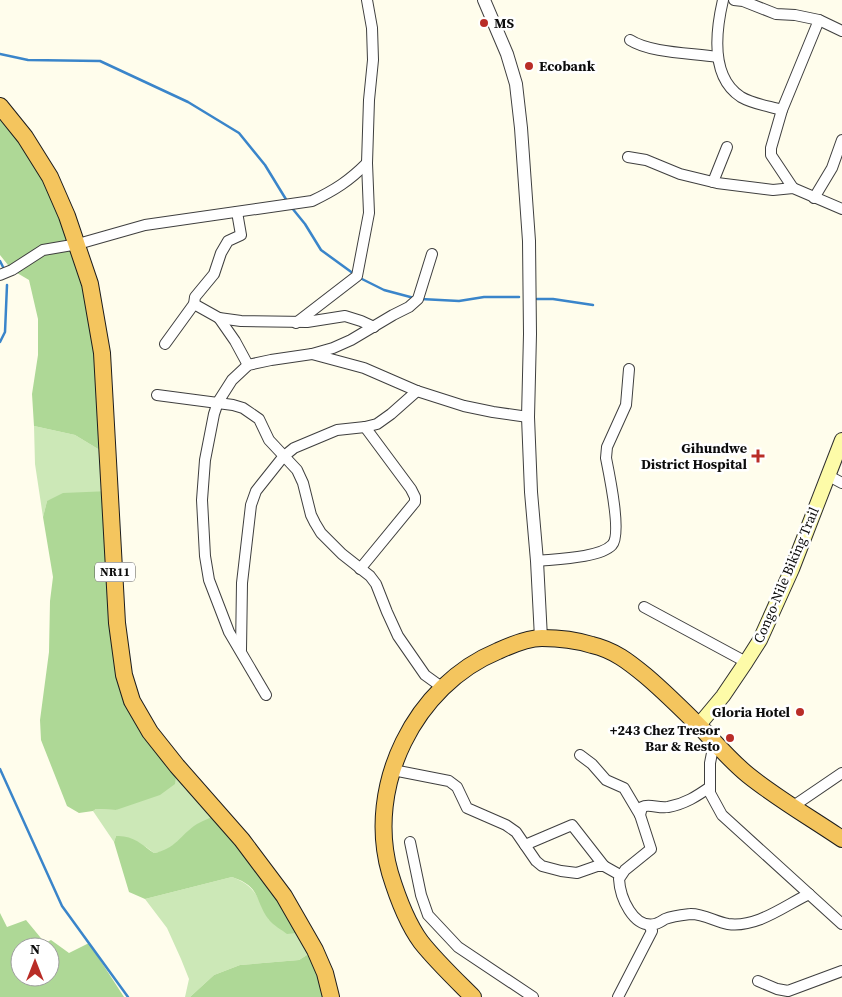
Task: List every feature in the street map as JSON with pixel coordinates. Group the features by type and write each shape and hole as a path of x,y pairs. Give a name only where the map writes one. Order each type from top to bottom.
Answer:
{"highway":[{"name":"NR11","path":"0,106 25,138 50,177 68,216 90,284 102,353 117,623 124,674 132,701 150,732 242,840 284,896 315,950 325,973 331,997"},
{"path":"472,997 420,941 407,918 390,873 384,836 386,790 411,726 424,707 461,672 477,661 513,645 541,638 578,641 617,654 670,698 747,775 842,840"}],"main road":[{"name":"Congo-Nile Biking Trail","path":"698,726 723,696 760,640 792,569 842,440"}],"street":[{"path":"296,323 357,276 369,213 367,162 369,100 373,60 372,28 367,0"},
{"path":"484,0 507,54 514,77 521,128 529,241 530,334 528,416 541,638"},
{"path":"723,0 720,12 717,57 723,76 740,96 750,101 782,110"},
{"path":"734,0 743,1 776,14 795,15 819,20 842,31"},
{"path":"819,20 782,110 771,148 771,155 793,188 842,210"},
{"path":"630,40 638,45 652,49 717,57"},
{"path":"814,198 835,161 842,140"},
{"path":"713,182 726,147"},
{"path":"628,156 646,160 680,174 713,182 773,190 793,188"},
{"path":"0,275 12,270 43,250 78,244 145,226 312,201 333,191 349,180 367,162"},
{"path":"166,344 194,304 195,297 214,274 221,253 228,241 241,235 237,212"},
{"path":"266,695 228,632 209,580 205,556 202,500 205,460 218,402 232,380 248,366 271,360 312,354 351,340 409,307 418,299 432,254"},
{"path":"194,304 219,318 241,321 296,323 314,322 345,316 362,320 374,327"},
{"path":"219,318 248,366"},
{"path":"312,354 364,368 417,392 464,406 528,416"},
{"path":"537,561 597,553 613,545 616,524 606,458 607,447 626,405 629,369"},
{"path":"241,651 242,583 251,505 256,491 283,457 294,448 337,430 377,424 417,392"},
{"path":"157,395 218,402 234,405 252,412 283,457 297,470 303,483 311,515 318,528 342,554 370,576 376,584 386,612 398,636 425,675 443,688"},
{"path":"360,569 415,502 415,497 411,490 365,427"},
{"path":"827,475 842,483"},
{"path":"644,607 746,662"},
{"path":"714,743 710,763 710,793 722,815 842,924"},
{"path":"580,755 592,764 606,780 624,788 640,815 651,849 620,875 619,884 623,899 637,918 644,924 657,924 667,918 695,914 725,924 738,925 752,922 809,894"},
{"path":"393,770 450,781 457,787 467,808 506,825 516,832 536,861 542,866 577,873 596,866 604,866"},
{"path":"792,807 842,773"},
{"path":"640,815 644,805 667,808 682,804 710,787"},
{"path":"525,845 572,825 604,866 620,875"},
{"path":"410,842 421,895 428,915 458,947 532,997"},
{"path":"618,997 652,931 649,925"},
{"path":"758,981 777,989 788,991 840,972 842,984"}],"green space":[{"path":"0,106 25,137 90,284 108,455 75,435 34,426 32,394 38,355 38,319 29,280 12,270 0,255"},
{"path":"34,426 75,435 108,455 110,491 47,501 43,517 35,464"},
{"path":"110,491 124,675 177,766 175,784 160,795 116,810 96,809 79,813 67,806 41,740 40,720 49,652 50,601 53,577 43,517 47,501 63,493"},
{"path":"177,766 219,814 165,851 154,853 146,847 116,836 114,842 93,811 96,809 116,810"},
{"path":"219,814 305,932 287,934 275,926 264,913 253,890 242,881 232,877 145,899 129,892 114,842 116,836 127,837 141,843 154,853 173,845 191,828"},
{"path":"232,877 240,880 251,889 259,899 269,920 305,932 315,950 299,960 240,965 214,975 190,997 185,997 189,979 181,959 167,928 145,899"},
{"path":"0,913 7,927 26,920 40,937 10,937 10,987 60,987 60,946 69,953 89,943 124,997 0,997"},
{"path":"315,950 331,997 190,997 214,975 240,965 299,960"}],"waterway":[{"path":"0,54 28,60 100,61 188,102 239,133 265,165 287,201"},
{"path":"292,208 305,224 321,250 354,274"},
{"path":"0,261 4,269"},
{"path":"358,277 384,290 414,298"},
{"path":"0,342 5,332 7,285"},
{"path":"421,299 459,301 484,297 519,297"},
{"path":"537,299 553,299 593,305"},
{"path":"0,769 62,906 128,997"}],"place":[{"name":"MS","path":"484,23"},
{"name":"Ecobank","path":"529,66"},
{"name":"Gihundwe District Hospital","path":"758,456"},
{"name":"Gloria Hotel","path":"800,712"},
{"name":"+243 Chez Tresor Bar & Resto","path":"730,738"}]}
